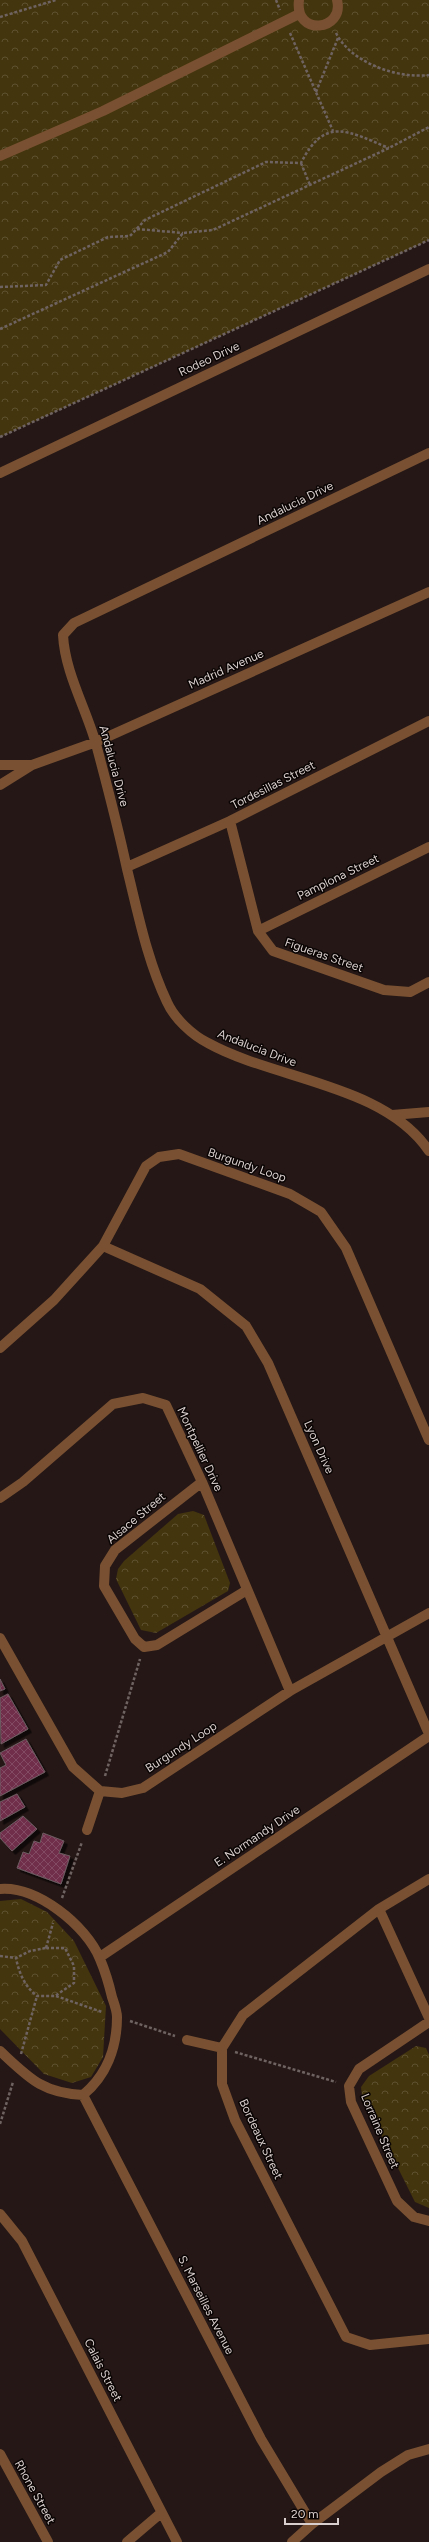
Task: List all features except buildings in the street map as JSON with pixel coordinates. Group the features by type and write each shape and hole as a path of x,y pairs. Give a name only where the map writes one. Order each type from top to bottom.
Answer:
{"street":[{"path":"299,0 299,14 309,24 324,25 330,22 338,11 338,0"},
{"path":"0,156 103,111 299,14"},
{"name":"Rodeo Drive","path":"0,473 429,268"},
{"name":"Andalucia Drive","path":"429,453 74,623 63,635 64,652 96,742 142,933 167,1003 184,1025 206,1043 235,1056 356,1098 392,1115 420,1138 429,1151"},
{"name":"Madrid Avenue","path":"32,765 96,742 429,592"},
{"name":"Tordesillas Street","path":"127,867 230,821 429,721"},
{"path":"0,765 32,765"},
{"path":"0,785 32,765"},
{"name":"Figueras Street","path":"230,821 258,931 273,951 384,990 410,992 429,982"},
{"name":"Pamplona Street","path":"258,931 429,847"},
{"path":"392,1115 429,1112"},
{"name":"Burgundy Loop","path":"0,1348 54,1300 103,1246 146,1166 159,1157 180,1154 290,1194 321,1212 346,1248 429,1440"},
{"name":"Lyon Drive","path":"103,1246 200,1289 246,1326 268,1363 388,1636 429,1735"},
{"name":"Montpellier Drive","path":"0,1498 23,1482 112,1404 143,1398 166,1405 202,1482 290,1691"},
{"name":"Alsace Street","path":"144,1647 136,1638 104,1586 105,1566 115,1550 202,1482"},
{"path":"144,1647 156,1645 247,1590"},
{"name":"Burgundy Loop","path":"100,1791 122,1793 143,1788 290,1691 429,1613"},
{"path":"0,1638 73,1767 100,1791 87,1830"},
{"name":"E. Normandy Drive","path":"100,1958 429,1735"},
{"path":"187,2040 222,2048 243,2015 379,1909 429,1878"},
{"path":"0,1889 12,1888 58,1909 81,1931 100,1958 117,2017 112,2056 97,2084 83,2095 59,2094 36,2083 0,2051"},
{"path":"379,1909 429,2018"},
{"name":"Lorraine Street","path":"429,2022 359,2069 349,2086 351,2102 397,2201 414,2217 429,2221"},
{"name":"Bordeaux Street","path":"222,2048 222,2084 235,2120 346,2337 370,2346 429,2339"},
{"name":"S. Marseilles Avenue","path":"83,2095 261,2439 312,2524"},
{"name":"Calais Street","path":"0,2214 22,2241 161,2513 178,2542"},
{"path":"292,2542 312,2524 408,2455 429,2449"},
{"name":"Rhone Street","path":"0,2454 5,2475 48,2542"},
{"path":"127,2542 161,2513"}],"path":[{"path":"0,17 56,0"},
{"path":"276,0 333,131"},
{"path":"330,22 338,38 353,53 375,66 411,77 429,75"},
{"path":"316,92 338,38"},
{"path":"136,229 184,233 213,230 389,148 429,127"},
{"path":"310,185 301,164 310,145 321,135 333,131 354,135 389,148"},
{"path":"0,287 46,285 60,260 108,237 130,236 145,220 266,162 301,164"},
{"path":"0,329 168,252 184,233"},
{"path":"0,437 429,240"},
{"path":"100,1791 144,1647"},
{"path":"46,1948 58,1909 87,1830"},
{"path":"0,1956 16,1958 30,1951 46,1948 65,1948 74,1966 74,1983 55,1996 37,1996 30,1990 18,1970 16,1958"},
{"path":"222,2048 349,2086"}],"green space":[{"path":"0,0 429,0 429,240 0,437"},
{"path":"193,1511 204,1515 230,1583 228,1591 156,1633 141,1630 116,1579 118,1569 124,1561 178,1514"},
{"path":"21,1899 47,1912 74,1941 106,2006 103,2057 91,2077 72,2083 44,2074 0,2029 0,1901"},
{"path":"416,2046 426,2048 429,2055 429,2208 415,2202 362,2096 361,2087 369,2076"}]}
